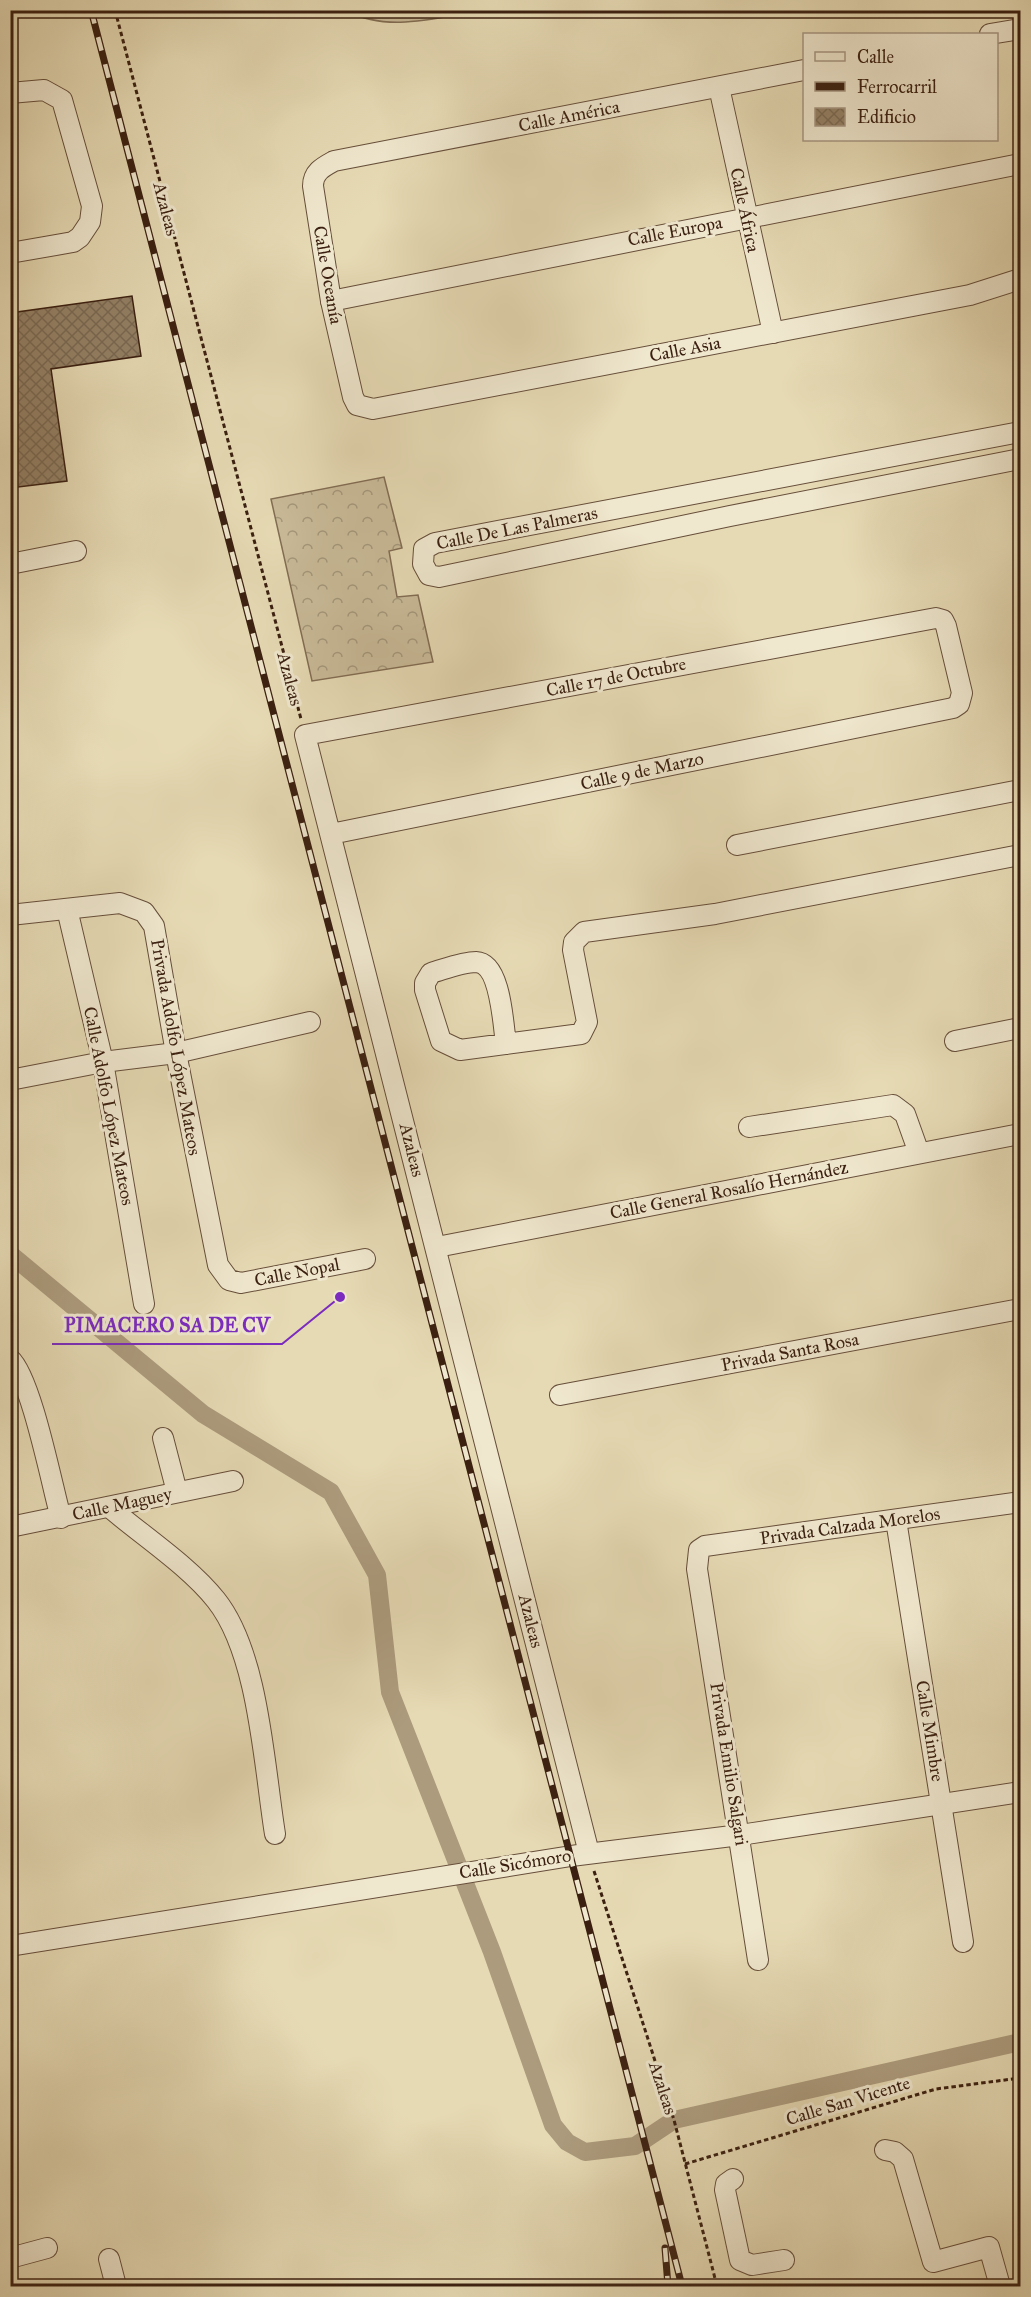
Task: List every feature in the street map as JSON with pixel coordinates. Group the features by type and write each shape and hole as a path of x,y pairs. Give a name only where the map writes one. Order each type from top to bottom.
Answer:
{"street":[{"path":"996,33 1020,29"},
{"name":"Calle América","path":"334,161 803,70"},
{"name":"Calle África","path":"719,87 773,333"},
{"path":"10,93 44,90 62,100 92,206 85,230 73,242 10,253"},
{"name":"Calle Oceanía","path":"334,161 322,167 314,178 331,301 353,398"},
{"name":"Calle Europa","path":"331,301 1020,164"},
{"name":"Calle Asia","path":"353,398 362,408 373,409 970,295 1020,279"},
{"name":"Calle De Las Palmeras","path":"1020,432 435,543 424,549 423,564 429,575 439,577 730,516 1020,459"},
{"path":"724,488 730,516"},
{"path":"10,564 76,551"},
{"name":"Calle 17 de Octubre","path":"305,735 926,619"},
{"name":"Calle 9 de Marzo","path":"331,834 953,708 959,704 962,693 946,626 943,620 926,619"},
{"name":"Azaleas","path":"305,735 437,1247 589,1853"},
{"path":"737,845 1020,790"},
{"path":"506,1044 495,976 488,966 475,962 431,973 425,983 425,990 441,1041 460,1050 506,1044 581,1034 587,1022 573,950 574,942 584,932 716,914 1020,855"},
{"name":"Privada Adolfo López Mateos","path":"10,915 120,903 144,912 154,926 176,1053 218,1265 229,1280"},
{"name":"Calle Adolfo López Mateos","path":"67,909 103,1062 144,1304"},
{"path":"10,1080 103,1062 176,1053 310,1022"},
{"path":"955,1041 1020,1028"},
{"path":"749,1127 893,1105 905,1114 919,1154"},
{"name":"Calle General Rosalío Hernández","path":"437,1247 1020,1134"},
{"name":"Calle Nopal","path":"229,1280 241,1283 365,1259"},
{"name":"Privada Santa Rosa","path":"560,1395 1020,1310"},
{"path":"10,1359 18,1366 28,1394 61,1518"},
{"path":"163,1438 177,1492"},
{"name":"Calle Maguey","path":"10,1527 233,1481"},
{"name":"Privada Calzada Morelos","path":"697,1569 697,1556 705,1546 1020,1502"},
{"path":"109,1508 195,1578 215,1599 234,1628 252,1688 274,1834"},
{"name":"Calle Mimbre","path":"896,1520 963,1942"},
{"name":"Privada Emilio Salgari","path":"697,1569 741,1835 758,1960"},
{"name":"Calle Sicómoro","path":"10,1946 509,1865 741,1835 1020,1792"},
{"path":"885,2150 895,2152 903,2159 933,2262 989,2247 1000,2286"},
{"path":"733,2179 726,2184 725,2190 742,2262 752,2265 784,2260"},
{"path":"10,2258 47,2248"},
{"path":"109,2259 116,2286"}],"path":[{"name":"Azaleas","path":"115,10 305,735"},
{"name":"Azaleas","path":"589,1853 685,2164 717,2286"},
{"name":"Calle San Vicente","path":"685,2164 936,2089 1020,2078"}],"green space":[{"path":"348,11 481,11 413,22 396,22 363,18"},
{"path":"384,477 402,548 389,551 397,597 418,595 433,662 312,681 271,499"}],"building":[{"path":"132,296 141,356 51,369 67,481 10,488 10,313"}],"waterway":[{"path":"10,1254 203,1414 331,1492 377,1575 390,1692 492,1952 553,2125 567,2142 585,2152 635,2146 674,2120 1020,2042"}],"railway":[{"path":"91,10 682,2286"},
{"path":"665,2248 668,2286"}],"place":[{"name":"PIMACERO SA DE CV","path":"340,1297"}]}
